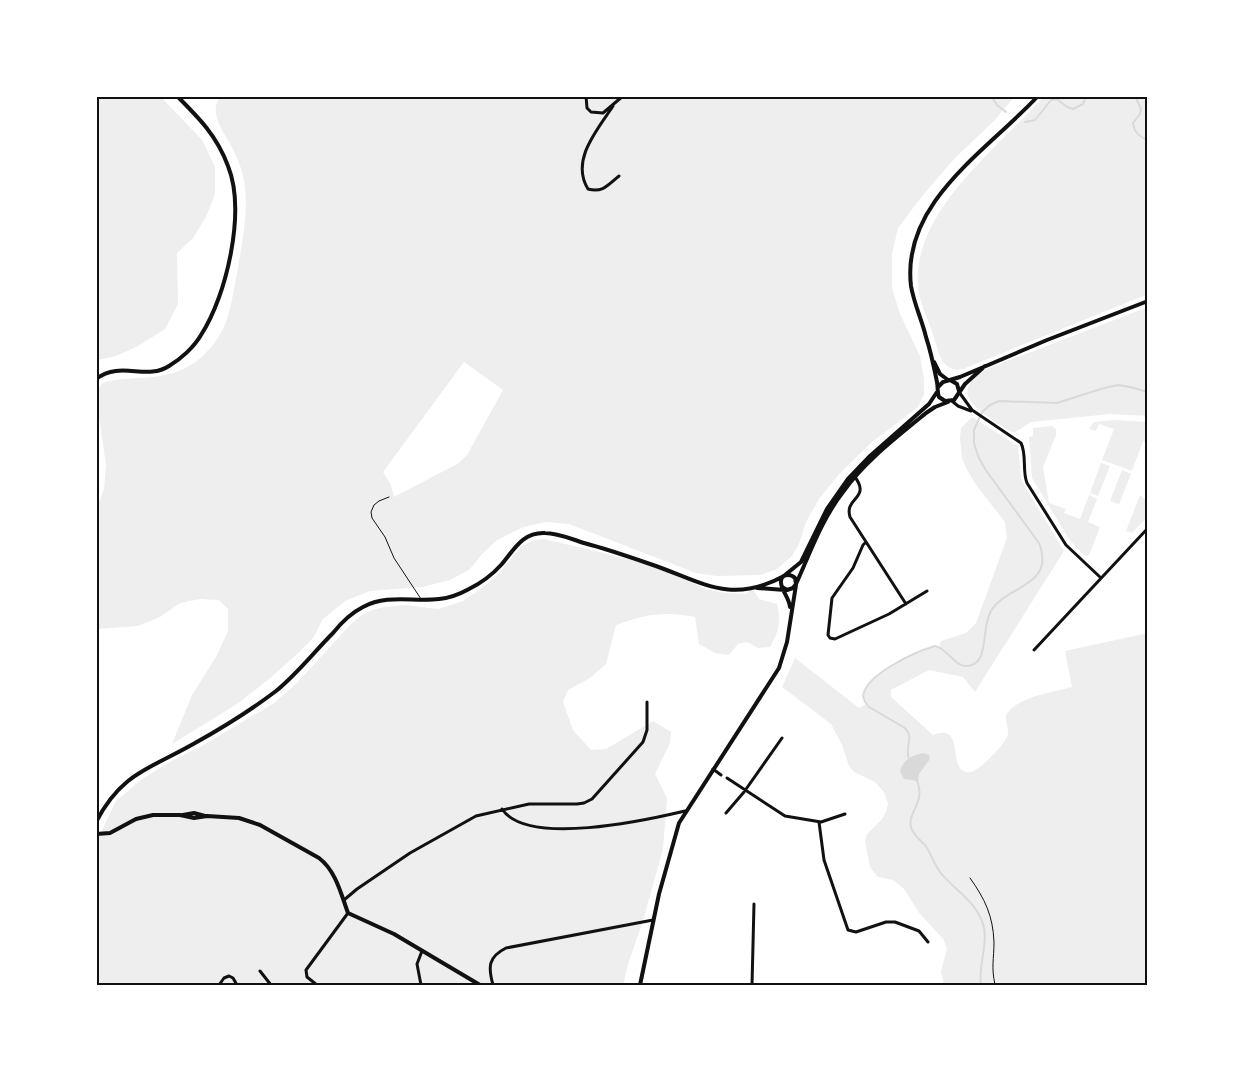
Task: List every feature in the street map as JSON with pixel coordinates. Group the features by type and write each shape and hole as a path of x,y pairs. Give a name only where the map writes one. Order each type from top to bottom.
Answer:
{"main road":[{"path":"96,379 105,373 117,370 158,371 168,367 186,353 200,336 212,316 227,270 235,217 235,201 229,166 215,137 177,96"},
{"path":"951,401 941,399 911,286 912,260 920,229 928,211 972,159 1038,96"},
{"path":"752,588 770,583 784,576 796,566 802,559 827,509 853,475 870,456 929,404 942,382 992,364 1047,340 1148,301"},
{"path":"932,360 940,374 957,384 959,392"},
{"path":"640,985 653,920 676,830 685,811 779,668 787,642 790,612 796,584 827,516 853,475 926,413 938,405 957,397 959,392 985,366"},
{"path":"96,452 96,487"},
{"path":"96,822 106,803 121,786 151,765 196,742 265,699 288,680 339,626 356,611 364,606 384,600 396,598 422,600 450,597 471,588 491,575 519,542 535,533 545,533 573,540 654,565 712,588 733,590 752,588 785,589 796,584"},
{"path":"784,576 792,575 795,578 796,584"},
{"path":"784,576 781,581 789,601 790,612"},
{"path":"96,834 110,833 144,816 158,814 194,818 208,816 239,818 252,821 319,858 330,869 348,913 394,934 480,985"}],"street":[{"path":"586,96 587,108 591,112 603,113 623,96"},
{"path":"613,106 585,152 582,180 588,189 597,191 606,188 619,176"},
{"path":"959,392 975,412 1021,443 1027,483 1064,543 1101,578"},
{"path":"951,401 960,407 975,412"},
{"path":"853,475 861,485 861,490 850,505 849,511 852,519 906,604"},
{"path":"1034,650 1148,528"},
{"path":"866,542 851,571 832,596 829,637 835,639 889,614 927,591"},
{"path":"344,900 356,889 414,850 470,819 502,809 534,803 580,804 592,799 643,742 647,730 647,702"},
{"path":"726,813 745,791 782,738"},
{"path":"713,769 722,775"},
{"path":"727,778 782,815 820,822 845,814"},
{"path":"502,809 511,819 554,830 637,822 685,811"},
{"path":"820,822 824,860 847,929 856,932 886,922 895,922 919,931 928,942"},
{"path":"752,985 754,904"},
{"path":"317,985 306,974 307,968 348,913"},
{"path":"493,985 489,970 490,964 495,956 506,948 653,920"},
{"path":"421,985 417,964 422,951"},
{"path":"260,971 271,985"},
{"path":"219,985 226,976 233,978 238,985"}],"lane":[{"path":"389,497 379,501 374,506 371,512 372,518 385,537 394,558 422,600"}],"path":[{"path":"970,878 985,901 990,916 994,942 992,967 995,985"}],"shaded area":[{"path":"96,96 160,96 202,140 215,167 215,194 206,217 193,238 177,253 178,304 165,329 138,346 116,356 96,362"},
{"path":"221,96 1015,96 994,121 955,158 898,228 892,254 892,288 900,314 920,356 924,379 924,394 918,407 872,442 840,473 819,499 806,522 799,544 792,556 777,569 760,575 717,576 696,573 569,524 546,522 523,527 497,540 469,570 450,580 422,587 370,591 345,601 322,620 314,637 269,679 237,704 172,744 192,695 216,657 228,631 228,609 219,600 200,599 180,603 160,617 138,626 96,629 96,511 104,489 106,465 97,403 98,391 102,383 161,376 185,368 197,361 215,342 226,322 232,302 241,249 246,197 242,172 234,151 219,124 216,110","holes":["464,362 503,390 467,455 459,463 394,497 391,485 383,472"]},
{"path":"1044,96 1148,96 1148,294 963,369 951,368 941,358 919,294 920,259 928,232 961,182"},
{"path":"1148,307 1148,416 1110,414 1031,422 1014,433 1005,429 982,412 970,400 968,388 971,381 989,368"},
{"path":"972,417 1018,446 1021,478 1024,485 1064,551 975,692 963,677 929,670 891,690 891,697 933,735 948,734 952,738 956,758 961,769 971,772 996,752 1005,741 1008,732 1006,715 1011,709 1036,696 1072,687 1065,651 1148,633 1148,985 944,985 941,971 947,949 944,940 920,914 904,889 893,880 878,877 870,867 865,841 867,834 882,819 886,812 888,804 884,792 875,782 854,772 849,766 842,745 831,724 782,687 795,658 859,708 866,704 864,694 867,685 875,676 898,662 930,648 939,647 941,641 966,633 976,623 1007,538 1005,522 976,485 962,458 961,428"},
{"path":"1114,420 1148,422 1148,442 1143,441 1132,471 1102,460 1114,429 1099,424 1096,431 1089,429 1094,422"},
{"path":"1052,426 1056,429 1056,435 1043,467 1049,503 1066,509 1064,513 1080,519 1089,495 1097,499 1088,522 1100,527 1088,556 1084,555 1069,539 1032,478 1029,437 1033,436 1033,428"},
{"path":"1101,463 1110,466 1098,496 1090,493"},
{"path":"1122,470 1131,474 1119,504 1110,501"},
{"path":"1140,495 1148,502 1148,516 1132,533 1126,531"},
{"path":"544,539 654,565 705,589 725,593 746,594 752,588 759,599 777,604 779,621 770,647 758,648 747,642 738,644 729,655 715,653 699,644 695,617 664,614 636,618 616,625 606,664 590,678 568,690 563,702 573,730 591,750 606,749 653,721 671,732 670,743 655,774 667,798 663,849 623,985 100,985 96,964 96,843 116,801 142,779 274,703 296,684 351,624 362,615 385,607 404,605 438,609 463,601 499,573 521,547 534,540"},
{"path":"923,753 929,755 930,759 919,774 918,782 904,779 900,771 903,764 915,755"}],"waterway":[{"path":"991,96 997,105 1006,112"},
{"path":"1025,122 1035,120 1051,100 1057,99 1073,109 1083,104 1086,96"},
{"path":"1135,96 1141,109 1140,114 1133,123 1138,134 1148,140"},
{"path":"909,759 908,732 905,728 869,707 863,696 866,688 882,672 893,665 935,646 945,651 962,665 974,664 981,655 988,617 991,611 998,602 1027,584 1041,569 1042,557 1039,543 985,469 978,456 974,443 974,430 982,412 990,405 999,401 1057,403 1118,385 1148,392"},
{"path":"917,780 919,795 910,822 912,830 925,845 940,872 969,901 982,921 985,936 981,985"}]}
